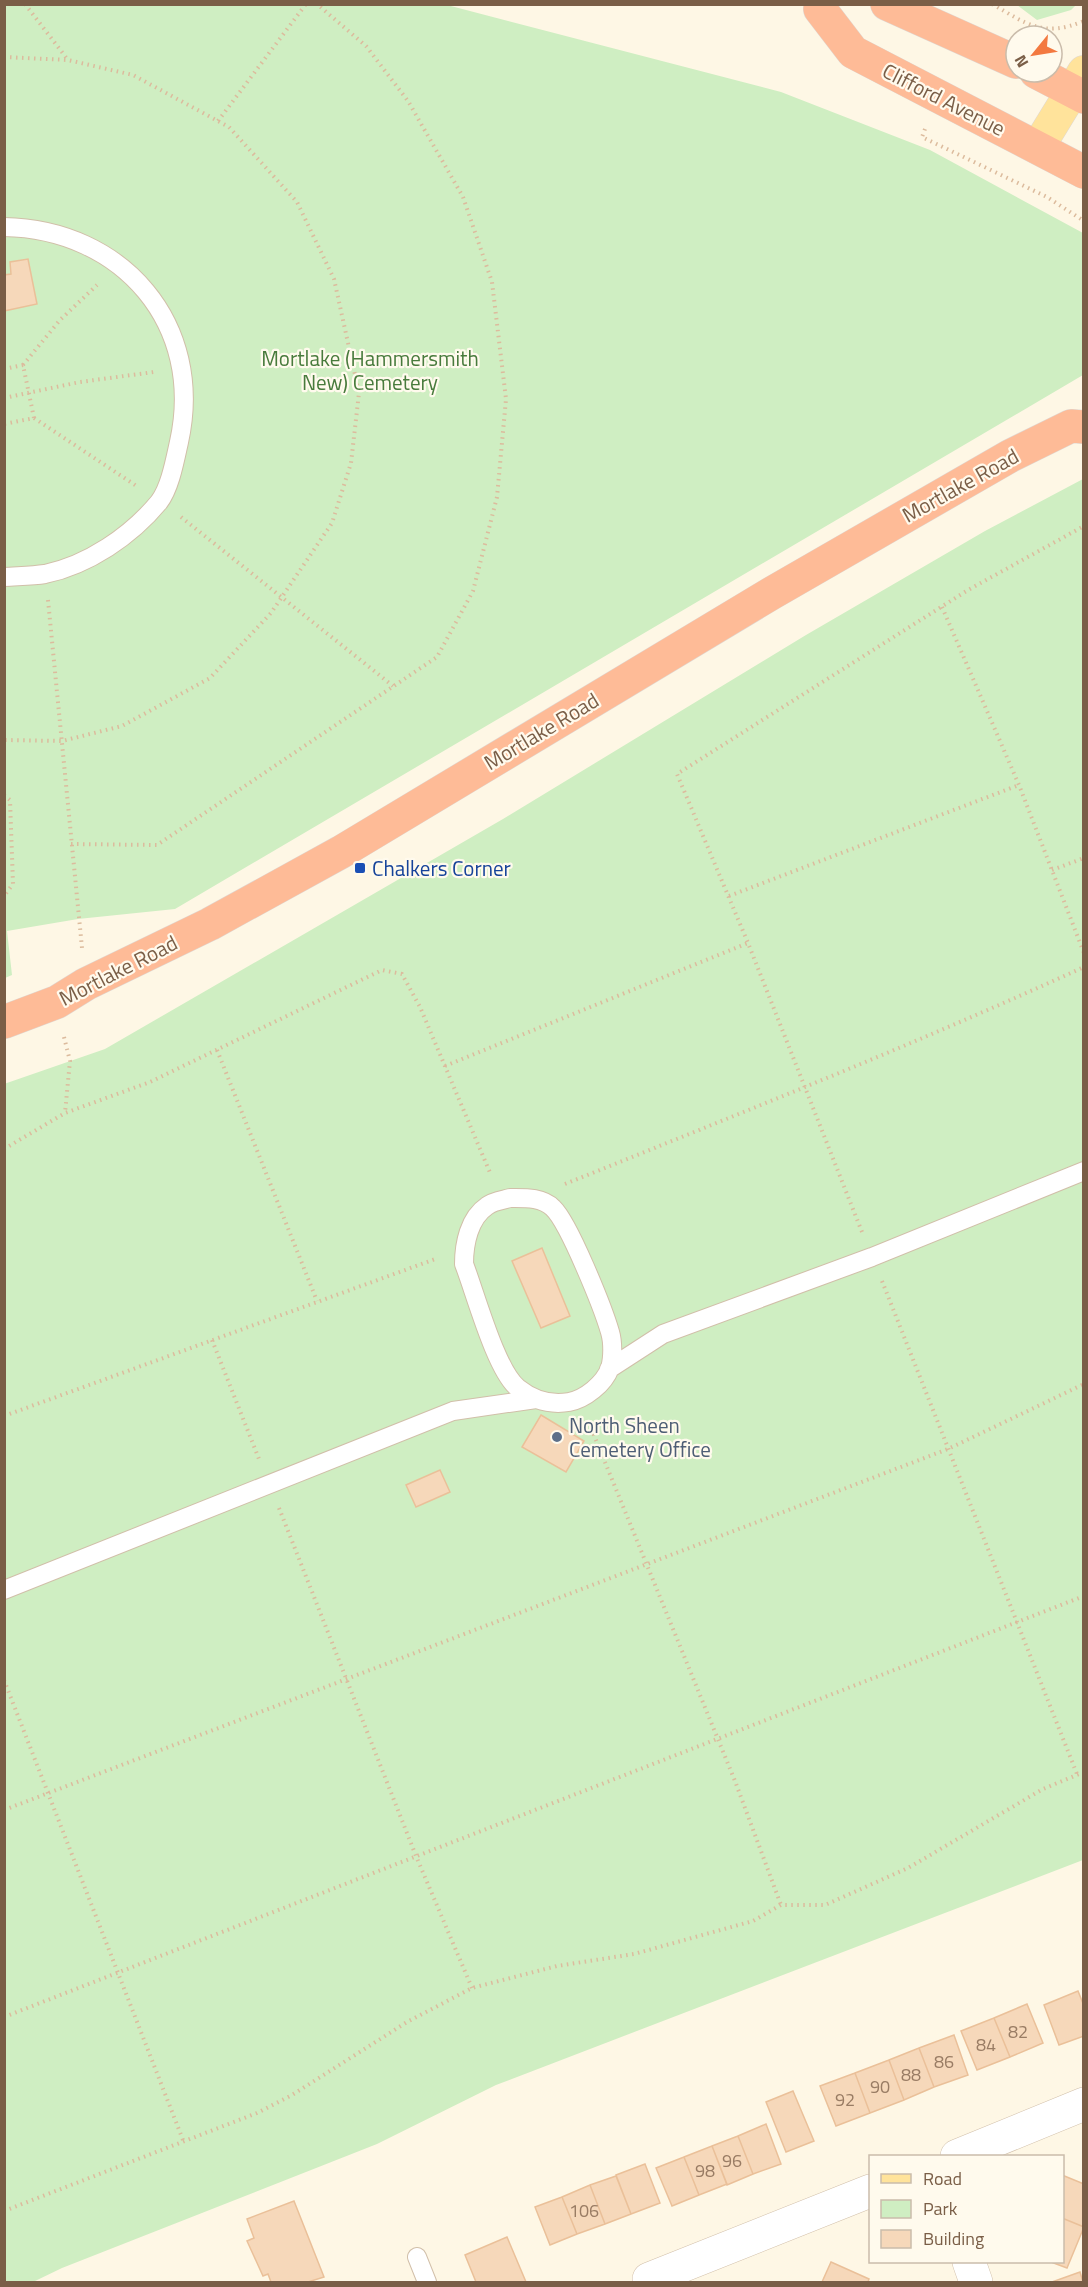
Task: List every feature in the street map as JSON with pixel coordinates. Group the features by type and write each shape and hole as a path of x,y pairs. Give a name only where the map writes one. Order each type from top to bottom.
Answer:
{"highway":[{"path":"887,4 1004,57"},
{"name":"Clifford Avenue","path":"822,6 853,52 1038,147 1080,162"},
{"path":"1064,82 1080,87"},
{"name":"Mortlake Road","path":"4,1022 57,1002 86,984 210,924 341,852 772,592 1079,419"}],"main road":[{"path":"1038,147 1080,87"}],"street":[{"path":"962,2155 1083,2104"},
{"path":"649,2279 869,2191"},
{"path":"969,2263 976,2283"}],"lane":[{"path":"4,227 32,227 71,237 106,255 137,280 158,307 173,337 182,369 185,415 175,460 160,501 125,534 88,559 45,574 4,577"},
{"path":"609,1369 663,1334 872,1257 1083,1171"},
{"path":"510,1198 543,1201 554,1208 567,1225 610,1333 612,1356 609,1369 601,1382 579,1400 555,1403 536,1399 516,1387 501,1364 464,1264 464,1248 473,1222 487,1206 502,1200 510,1198"},
{"path":"4,1590 453,1411 536,1399"},
{"path":"417,2257 427,2283"}],"path":[{"path":"24,4 68,60"},
{"path":"218,121 306,4"},
{"path":"72,844 157,845 437,657 473,591 497,496 506,399 492,282 463,197 408,101 366,46 317,4"},
{"path":"992,4 1036,29 1069,28 1083,21"},
{"path":"4,57 68,60 133,75 229,127 297,202 334,279 359,393 351,464 332,523 271,614 210,678 122,726 62,741 4,740"},
{"path":"922,137 1047,197 1083,221"},
{"path":"4,369 23,365 60,320 118,265"},
{"path":"23,365 34,417 160,501 283,596 393,686"},
{"path":"4,398 80,382 182,369"},
{"path":"4,424 34,417"},
{"path":"1077,1774 748,943 677,774 942,607 1083,526"},
{"path":"45,574 78,919"},
{"path":"942,607 1019,785 1083,953"},
{"path":"729,896 1019,785"},
{"path":"4,795 7,800 13,884 4,896"},
{"path":"1052,870 1083,858"},
{"path":"445,1066 748,943"},
{"path":"543,1201 560,1186 806,1088 878,1055 957,1025 1083,967"},
{"path":"4,1149 65,1113 150,1082 382,970 402,974 420,1007 502,1200"},
{"path":"57,1002 70,1061 65,1113"},
{"path":"217,1050 317,1301"},
{"path":"4,1416 464,1248"},
{"path":"212,1340 416,1856 472,1988"},
{"path":"4,1810 948,1449 1083,1383"},
{"path":"579,1400 718,1739 781,1905"},
{"path":"4,2018 1083,1596"},
{"path":"4,1680 183,2140"},
{"path":"4,2211 266,2108 407,2022 472,1988 557,1966 634,1954 753,1921 781,1905 825,1905 876,1883 1043,1789 1083,1772"}],"green space":[{"name":"Mortlake (Hammersmith New) Cemetery","path":"5,5 447,5 781,92 930,150 1083,233 1083,375 175,909 78,919 7,931 12,975 5,978"},
{"path":"1017,5 1076,5 1071,10 1037,20"},
{"path":"1083,479 1083,1860 496,2085 377,2144 62,2268 33,2282 5,2282 4,1084 105,1049 503,819 806,635 985,531"}],"building":[{"path":"28,259 37,304 4,311 4,275 11,274 10,262"},
{"path":"542,1248 570,1316 541,1328 512,1261"},
{"path":"541,1415 584,1441 566,1472 522,1447"},
{"path":"440,1470 450,1492 416,1507 406,1485"},
{"path":"1078,1991 1084,2006 1084,2036 1059,2045 1044,2005"},
{"path":"1027,2004 1043,2043 1010,2057 994,2018"},
{"path":"994,2018 1010,2057 977,2070 961,2031"},
{"path":"954,2035 968,2075 934,2087 919,2048"},
{"path":"919,2048 934,2087 904,2100 889,2060"},
{"path":"889,2060 904,2100 870,2113 855,2073"},
{"path":"855,2073 870,2113 836,2126 820,2086"},
{"path":"793,2091 814,2141 786,2152 766,2102"},
{"path":"766,2124 781,2164 753,2174 738,2136"},
{"path":"738,2136 753,2174 727,2185 712,2146"},
{"path":"712,2146 727,2184 699,2195 684,2157"},
{"path":"684,2157 699,2195 672,2206 656,2168"},
{"path":"645,2164 660,2203 631,2214 616,2175"},
{"path":"616,2176 631,2214 605,2224 590,2185"},
{"path":"1064,2176 1084,2184 1084,2227 1064,2219"},
{"path":"590,2185 605,2224 577,2234 562,2197"},
{"path":"562,2197 577,2234 550,2245 535,2207"},
{"path":"294,2201 324,2277 308,2282 271,2282 268,2274 263,2276 247,2241 254,2238 247,2219"},
{"path":"1064,2219 1084,2227 1067,2268 1054,2263 1064,2263"},
{"path":"507,2237 526,2282 476,2282 465,2255"},
{"path":"831,2262 869,2279 868,2282 822,2282"},
{"path":"1080,2272 1083,2282 1052,2282"}],"place":[{"name":"Chalkers Corner","path":"360,868"},
{"name":"North Sheen Cemetery Office","path":"557,1437"}]}
